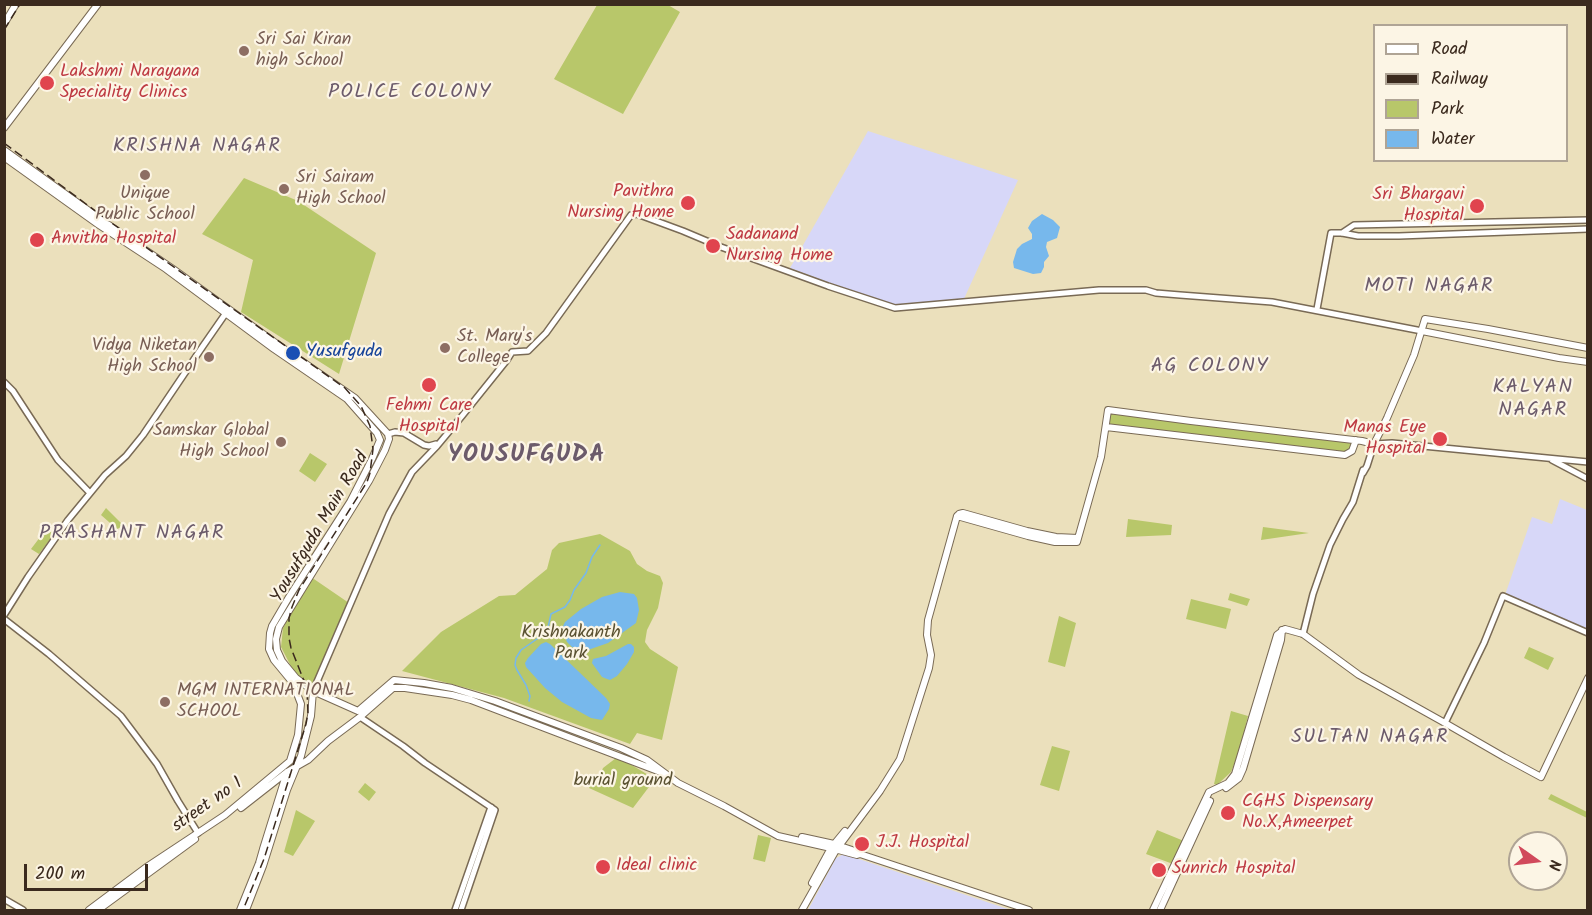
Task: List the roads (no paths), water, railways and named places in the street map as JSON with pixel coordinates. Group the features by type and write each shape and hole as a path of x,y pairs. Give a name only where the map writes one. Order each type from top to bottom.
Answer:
{"main road":[{"path":"4,24 16,4"},
{"path":"4,128 98,4"},
{"name":"Yousufguda Main Road","path":"4,150 173,269 274,349 347,399 377,433 380,440 350,502 321,545 281,617 276,639 277,650 294,680"},
{"name":"Yousufguda Main Road","path":"4,157 99,225 355,398 388,434 389,439 385,450 369,481 281,617"},
{"path":"800,910 835,847 878,789 882,787 900,759 929,668 931,654 927,635 928,620 959,514 963,513 1027,531 1078,540 1101,457 1108,410 1374,441 1379,424 1390,411 1414,355 1425,319 1587,348"},
{"path":"1422,331 1587,362"},
{"path":"1106,427 1345,454 1352,451 1359,441"},
{"path":"1153,910 1209,792 1228,783 1235,774 1277,636 1282,630 1287,629 1303,634 1359,675 1541,777 1587,678"},
{"path":"1160,910 1213,795 1239,778 1281,640 1282,630"},
{"path":"294,680 313,691 359,710 391,687 452,695 471,700 663,773 776,834 835,847 1029,910"},
{"path":"240,910 259,863 298,735 301,704 294,680"},
{"name":"street no 1","path":"98,910 287,772 308,760 328,741 360,717 391,687"},
{"path":"246,910 297,765 309,725 313,691"},
{"name":"street no 1","path":"89,910 148,866 230,813 290,761"}],"street":[{"path":"388,434 396,432 409,435 424,445 436,444 507,357 514,351 528,351 546,333 631,215 637,214 828,286 895,308 1099,290 1146,290 1156,293 1269,301 1422,331"},
{"path":"1342,233 1354,225 1587,220"},
{"path":"1317,309 1331,233 1358,236 1399,236 1587,230"},
{"path":"198,832 157,764 121,716 4,617 28,577 90,493 143,435 227,311"},
{"path":"313,691 389,514 414,469 450,431 507,357"},
{"path":"4,382 58,460 90,493"},
{"path":"1303,634 1330,545 1353,502 1374,441 1587,462"},
{"path":"1549,459 1587,479"},
{"path":"1445,723 1484,643 1503,596 1587,633"},
{"path":"360,717 424,763 493,808"},
{"path":"455,910 493,808"},
{"path":"461,910 493,808"},
{"path":"4,899 23,910"}],"water":[{"path":"1042,214 1060,227 1057,238 1047,242 1049,256 1044,262 1041,273 1033,274 1014,268 1013,262 1017,249 1032,239 1028,228 1032,221"},
{"path":"620,592 634,594 637,598 639,610 636,623 608,643 585,651 572,647 563,632 565,622 581,609 602,597"},
{"path":"546,642 606,698 610,704 602,720 591,718 562,702 545,688 526,667 525,663 528,658 541,644"},
{"path":"628,644 634,647 634,652 627,664 617,676 610,680 602,677 592,663 593,659 606,656"}],"waterway":[{"path":"529,701 530,696 526,685 515,665 516,658 521,650 547,632 551,614 565,607 570,600 600,545"}],"railway":[{"path":"4,30 20,4"},
{"path":"4,143 113,224 345,388 361,406 370,426 373,449 367,482 299,590 289,618 289,638 307,691 308,713 264,859 243,910"}],"place":[{"name":"Sri Sai Kiran high School","path":"244,51"},
{"name":"Lakshmi Narayana Speciality Clinics","path":"47,83"},
{"name":"Unique Public School","path":"145,175"},
{"name":"Sri Sairam High School","path":"284,189"},
{"name":"Pavithra Nursing Home","path":"688,203"},
{"name":"Sri Bhargavi Hospital","path":"1477,206"},
{"name":"Anvitha Hospital","path":"37,240"},
{"name":"Sadanand Nursing Home","path":"713,246"},
{"name":"St. Mary's College","path":"445,348"},
{"name":"Yusufguda","path":"293,353"},
{"name":"Vidya Niketan High School","path":"209,357"},
{"name":"Fehmi Care Hospital","path":"429,385"},
{"name":"Manas Eye Hospital","path":"1440,439"},
{"name":"Samskar Global High School","path":"281,442"},
{"name":"MGM INTERNATIONAL SCHOOL","path":"165,702"},
{"name":"CGHS Dispensary No.X,Ameerpet","path":"1228,813"},
{"name":"J.J. Hospital","path":"862,844"},
{"name":"Ideal clinic","path":"603,867"},
{"name":"Sunrich Hospital","path":"1159,870"}],"district":[{"name":"POLICE COLONY","path":"410,94"},
{"name":"KRISHNA NAGAR","path":"197,148"},
{"name":"MOTI NAGAR","path":"1429,288"},
{"name":"AG COLONY","path":"1210,368"},
{"name":"KALYAN NAGAR","path":"1533,400"},
{"name":"YOUSUFGUDA","path":"527,457"},
{"name":"PRASHANT NAGAR","path":"132,535"},
{"name":"SULTAN NAGAR","path":"1370,739"}],"park label":[{"name":"Krishnakanth Park","path":"571,644"},
{"name":"burial ground","path":"623,782"}]}
